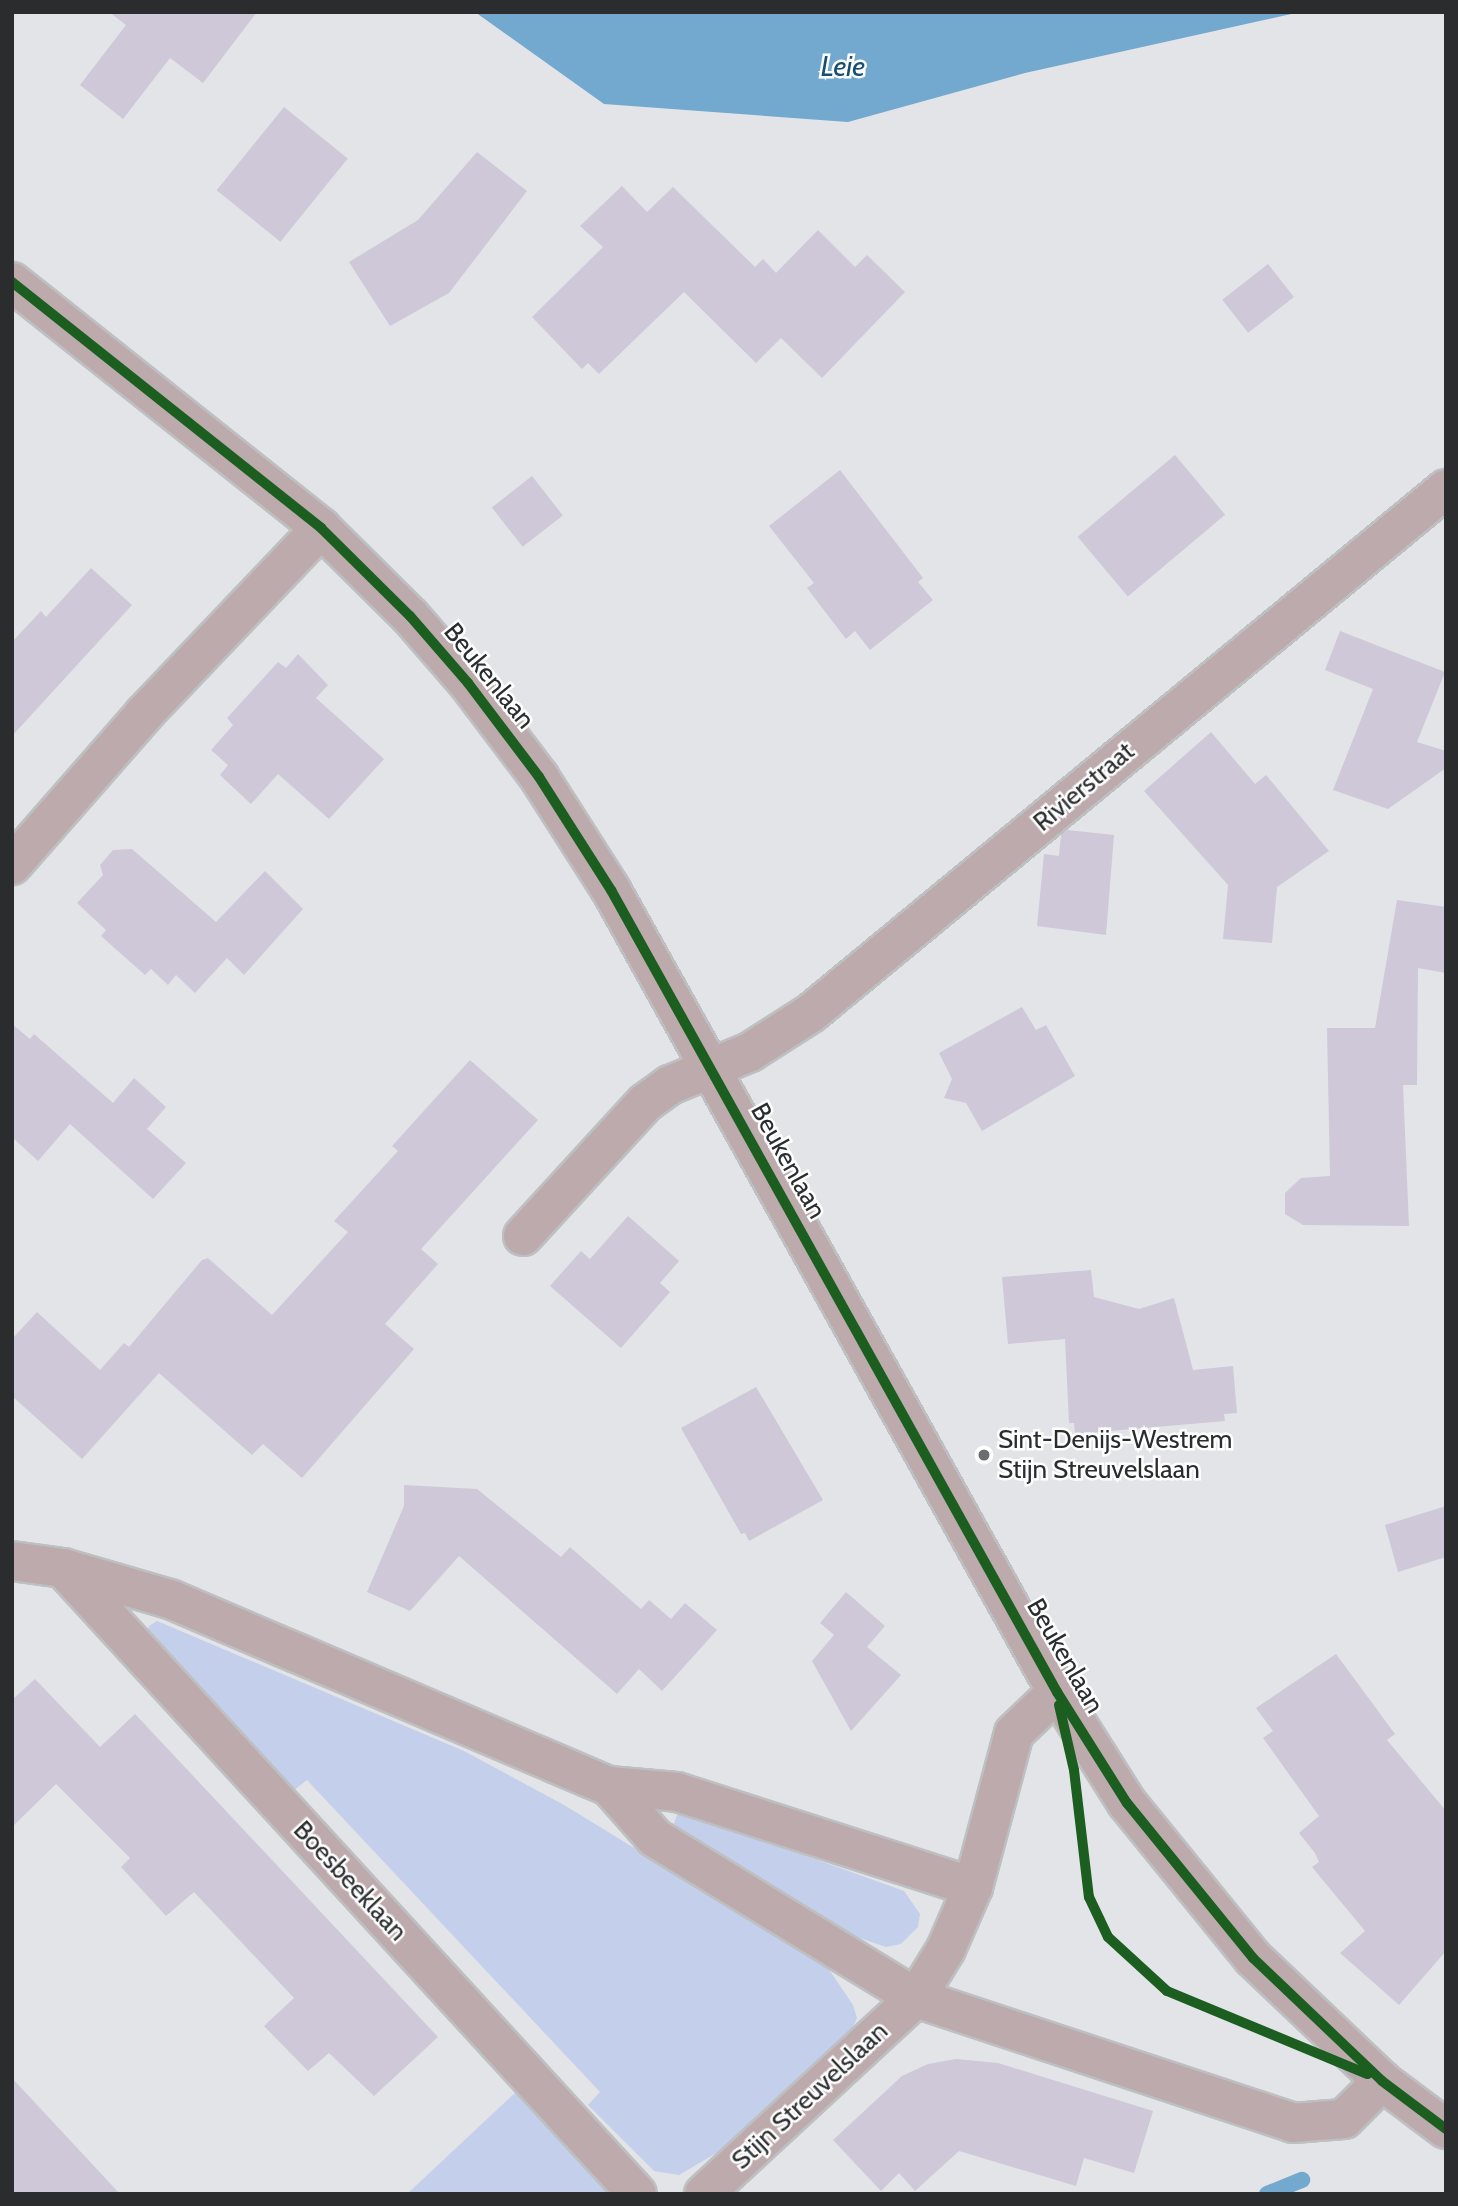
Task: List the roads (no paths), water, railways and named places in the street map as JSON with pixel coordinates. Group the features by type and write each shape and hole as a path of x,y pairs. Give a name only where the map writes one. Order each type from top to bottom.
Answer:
{"street":[{"name":"Beukenlaan","path":"12,282 321,528 410,615 539,777 611,890 1056,1692 1127,1802 1253,1958 1382,2081 1446,2129"},
{"name":"Rivierstraat","path":"710,1068 750,1052 811,1013 1446,489"},
{"path":"12,865 144,713 321,528"},
{"path":"523,1236 645,1103 670,1085 710,1068"},
{"path":"12,1561 63,1569 170,1599 609,1786 677,1792 974,1887"},
{"name":"Boesbeeklaan","path":"63,1569 637,2194"},
{"path":"916,1998 946,1949 974,1887 1014,1733 1056,1692"},
{"path":"609,1786 655,1838 916,1998 1293,2123 1343,2119 1382,2081"},
{"name":"Stijn Streuvelslaan","path":"704,2194 916,1998"}],"water":[{"name":"Leie","path":"475,12 1300,12 1025,73 848,122 604,104"}],"waterway":[{"path":"1267,2194 1302,2180"}],"place":[{"name":"Sint-Denijs-Westrem Stijn Streuvelslaan","path":"984,1455"}]}
